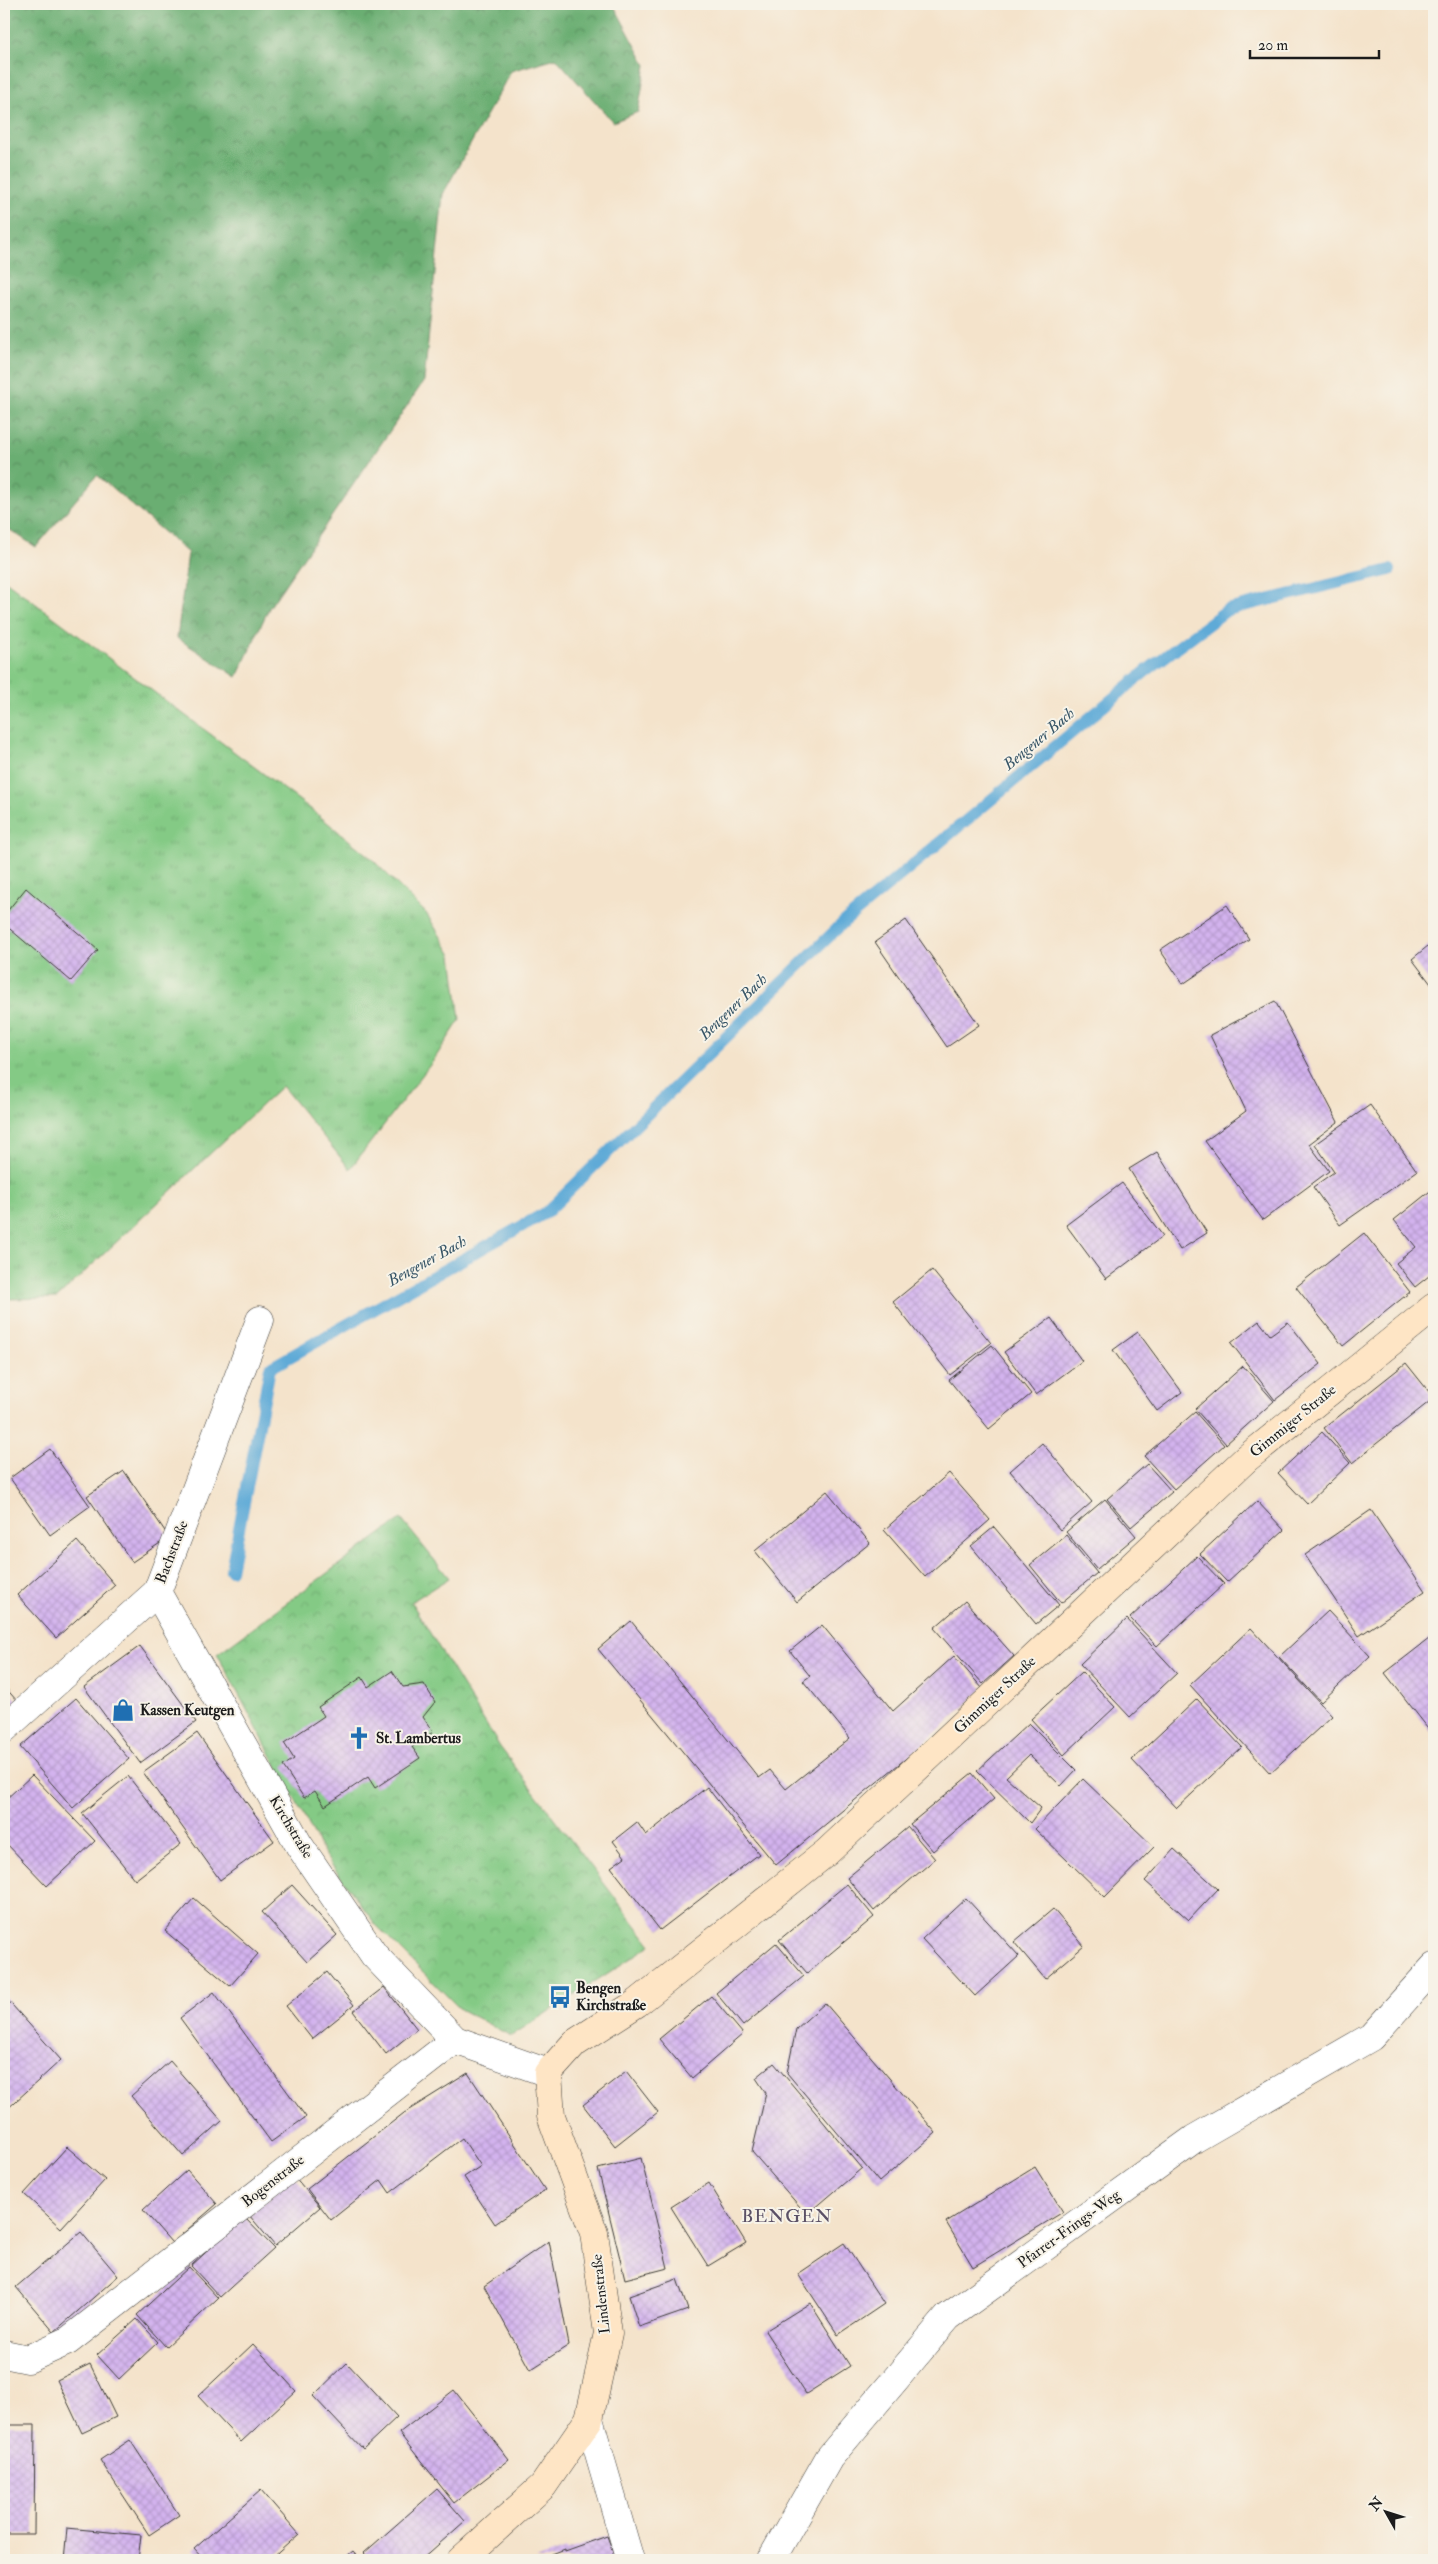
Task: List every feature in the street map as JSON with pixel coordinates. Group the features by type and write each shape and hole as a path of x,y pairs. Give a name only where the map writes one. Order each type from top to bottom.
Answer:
{"street":[{"name":"Gimmiger Straße","path":"548,2073 575,2043 637,2003 828,1852 1247,1458 1434,1308"},
{"name":"Bachstraße","path":"4,1729 158,1592 260,1320"},
{"name":"Kirchstraße","path":"158,1592 300,1845 374,1955 455,2040"},
{"name":"Pfarrer-Frings-Weg","path":"771,2560 829,2458 948,2317 1194,2139 1371,2037 1434,1967"},
{"path":"455,2040 548,2073"},
{"name":"Bogenstraße","path":"4,2354 28,2359 68,2341 455,2040"},
{"name":"Lindenstraße","path":"461,2560 543,2486 589,2419 608,2333 594,2233 551,2116 548,2073"},
{"path":"589,2419 630,2560"}],"green space":[{"path":"4,4 613,4 646,65 638,112 613,122 556,58 511,71 443,194 424,381 269,608 237,677 177,638 188,553 97,475 36,547 4,526"},
{"path":"4,580 312,810 371,858 426,913 452,955 460,1020 433,1061 350,1169 282,1086 57,1298 4,1299"},
{"path":"401,1519 449,1578 411,1602 500,1747 651,1945 511,2036 460,2009 376,1925 326,1857 217,1654"}],"building":[{"path":"26,888 98,950 71,981 4,924 4,915"},
{"path":"1227,905 1249,939 1183,984 1160,950"},
{"path":"906,920 979,1025 947,1047 875,942"},
{"path":"1434,941 1434,988 1412,959"},
{"path":"1275,1001 1338,1122 1309,1144 1329,1171 1263,1220 1205,1141 1246,1111 1210,1035"},
{"path":"1370,1105 1417,1171 1340,1225 1313,1187 1334,1172 1315,1144"},
{"path":"1157,1152 1207,1233 1180,1250 1129,1169"},
{"path":"1122,1183 1163,1236 1106,1279 1066,1225"},
{"path":"1434,1188 1434,1272 1415,1287 1396,1263 1416,1247 1394,1220"},
{"path":"1364,1233 1410,1292 1343,1346 1296,1287"},
{"path":"932,1270 991,1343 950,1375 893,1302"},
{"path":"1051,1318 1082,1361 1036,1395 1004,1352"},
{"path":"1259,1321 1270,1335 1288,1322 1321,1364 1275,1400 1231,1343"},
{"path":"1138,1332 1182,1392 1157,1411 1113,1350"},
{"path":"992,1345 1031,1394 989,1429 949,1380"},
{"path":"1406,1363 1434,1398 1352,1463 1324,1428"},
{"path":"1243,1366 1274,1401 1226,1444 1195,1409"},
{"path":"1195,1412 1224,1445 1174,1489 1144,1456"},
{"path":"1322,1432 1350,1463 1307,1504 1278,1473"},
{"path":"1042,1443 1092,1502 1060,1530 1010,1471"},
{"path":"50,1449 90,1506 50,1535 10,1478"},
{"path":"1147,1464 1172,1492 1131,1527 1107,1499"},
{"path":"124,1471 169,1537 132,1562 87,1496"},
{"path":"949,1473 990,1520 925,1577 884,1530"},
{"path":"827,1491 870,1543 797,1602 755,1551"},
{"path":"1105,1499 1136,1536 1097,1569 1066,1532"},
{"path":"1257,1501 1284,1530 1227,1582 1200,1554"},
{"path":"1371,1510 1425,1591 1359,1636 1305,1555"},
{"path":"994,1527 1059,1605 1036,1624 971,1546"},
{"path":"1066,1535 1097,1573 1061,1603 1030,1565"},
{"path":"77,1541 115,1585 56,1638 17,1595"},
{"path":"1197,1556 1224,1584 1157,1646 1130,1618"},
{"path":"965,1601 1014,1656 983,1684 934,1628"},
{"path":"1328,1611 1370,1656 1321,1702 1279,1657"},
{"path":"1127,1619 1177,1673 1130,1717 1080,1664"},
{"path":"631,1621 759,1778 770,1770 786,1789 850,1738 803,1681 810,1676 790,1651 822,1625 893,1711 954,1656 983,1689 921,1746 776,1865 598,1649"},
{"path":"1251,1628 1332,1716 1270,1773 1190,1685"},
{"path":"1434,1635 1434,1729 1431,1732 1385,1673"},
{"path":"140,1646 196,1722 140,1763 84,1687"},
{"name":"St. Lambertus","path":"392,1671 403,1687 424,1684 435,1702 423,1717 433,1732 412,1747 420,1758 375,1788 368,1777 325,1806 315,1791 304,1798 283,1766 294,1759 284,1743 324,1716 318,1707 362,1677 368,1687"},
{"path":"1082,1672 1115,1707 1064,1755 1031,1719"},
{"path":"4,1686 17,1701 4,1713"},
{"path":"76,1698 129,1759 73,1808 20,1747"},
{"path":"1197,1699 1242,1747 1177,1808 1132,1760"},
{"path":"1029,1723 1076,1770 1061,1786 1029,1755 1006,1777 1041,1808 1030,1823 977,1771"},
{"path":"197,1733 274,1841 220,1880 143,1772"},
{"path":"972,1773 994,1799 933,1851 910,1824"},
{"path":"32,1775 95,1841 47,1886 4,1841 4,1801"},
{"path":"128,1776 181,1844 135,1880 82,1813"},
{"path":"1083,1779 1154,1847 1105,1897 1035,1829"},
{"path":"707,1787 759,1854 660,1930 611,1867 625,1857 613,1841 637,1822 646,1835"},
{"path":"908,1827 935,1859 874,1911 847,1878"},
{"path":"1174,1849 1218,1889 1189,1920 1145,1881"},
{"path":"847,1884 874,1917 807,1973 779,1940"},
{"path":"292,1885 337,1935 307,1962 262,1912"},
{"path":"194,1898 258,1954 230,1986 165,1931"},
{"path":"966,1898 1019,1956 975,1996 922,1939"},
{"path":"1053,1909 1084,1946 1045,1979 1014,1942"},
{"path":"776,1943 804,1976 743,2026 716,1993"},
{"path":"327,1972 354,2005 312,2039 286,2006"},
{"path":"384,1987 417,2029 386,2054 353,2011"},
{"path":"214,1992 306,2117 271,2142 180,2018"},
{"path":"4,1996 61,2060 4,2112"},
{"path":"711,1996 743,2034 692,2078 659,2039"},
{"path":"825,2003 936,2133 879,2182 787,2073 796,2029"},
{"path":"170,2061 222,2121 183,2156 131,2096"},
{"path":"774,2063 862,2168 807,2215 752,2152 766,2093 756,2078"},
{"path":"626,2071 658,2112 615,2146 583,2105"},
{"path":"468,2073 545,2190 495,2224 464,2177 481,2166 462,2138 390,2193 381,2180 331,2220 307,2189 404,2113"},
{"path":"67,2147 105,2180 61,2228 24,2194"},
{"path":"641,2158 668,2268 625,2279 598,2169"},
{"path":"1035,2167 1063,2212 973,2267 946,2222"},
{"path":"187,2170 217,2204 172,2243 143,2210"},
{"path":"294,2176 320,2207 275,2246 249,2215"},
{"path":"709,2183 746,2243 708,2266 671,2207"},
{"path":"244,2217 274,2248 220,2297 191,2266"},
{"path":"81,2232 118,2276 54,2332 16,2287"},
{"path":"549,2241 569,2345 530,2370 484,2286"},
{"path":"844,2243 884,2304 838,2335 798,2274"},
{"path":"189,2267 218,2298 166,2347 137,2315"},
{"path":"677,2279 688,2310 639,2327 629,2296"},
{"path":"810,2303 850,2366 806,2394 765,2331"},
{"path":"137,2319 158,2342 119,2379 97,2355"},
{"path":"253,2344 296,2391 241,2442 198,2396"},
{"path":"347,2363 397,2417 363,2449 313,2396"},
{"path":"90,2364 116,2417 82,2433 57,2380"},
{"path":"454,2390 509,2460 454,2503 399,2433"},
{"path":"4,2425 35,2425 34,2534 4,2534"},
{"path":"130,2440 179,2515 149,2535 100,2460"},
{"path":"437,2489 465,2521 421,2560 371,2560 364,2553"},
{"path":"261,2490 299,2534 270,2560 204,2560 194,2549"},
{"path":"67,2528 141,2535 138,2560 64,2560"},
{"path":"607,2536 616,2560 536,2560 565,2549 565,2551"},
{"path":"353,2551 361,2560 342,2560"}],"waterway":[{"name":"Bengener Bach","path":"231,1570 270,1368 547,1212 844,922 1146,671 1227,610 1390,570"}],"place":[{"name":"Kassen Keutgen","path":"123,1710"},
{"name":"St. Lambertus","path":"359,1738"},
{"name":"Bengen Kirchstraße","path":"560,1997"}],"district":[{"name":"BENGEN","path":"787,2216"}]}
